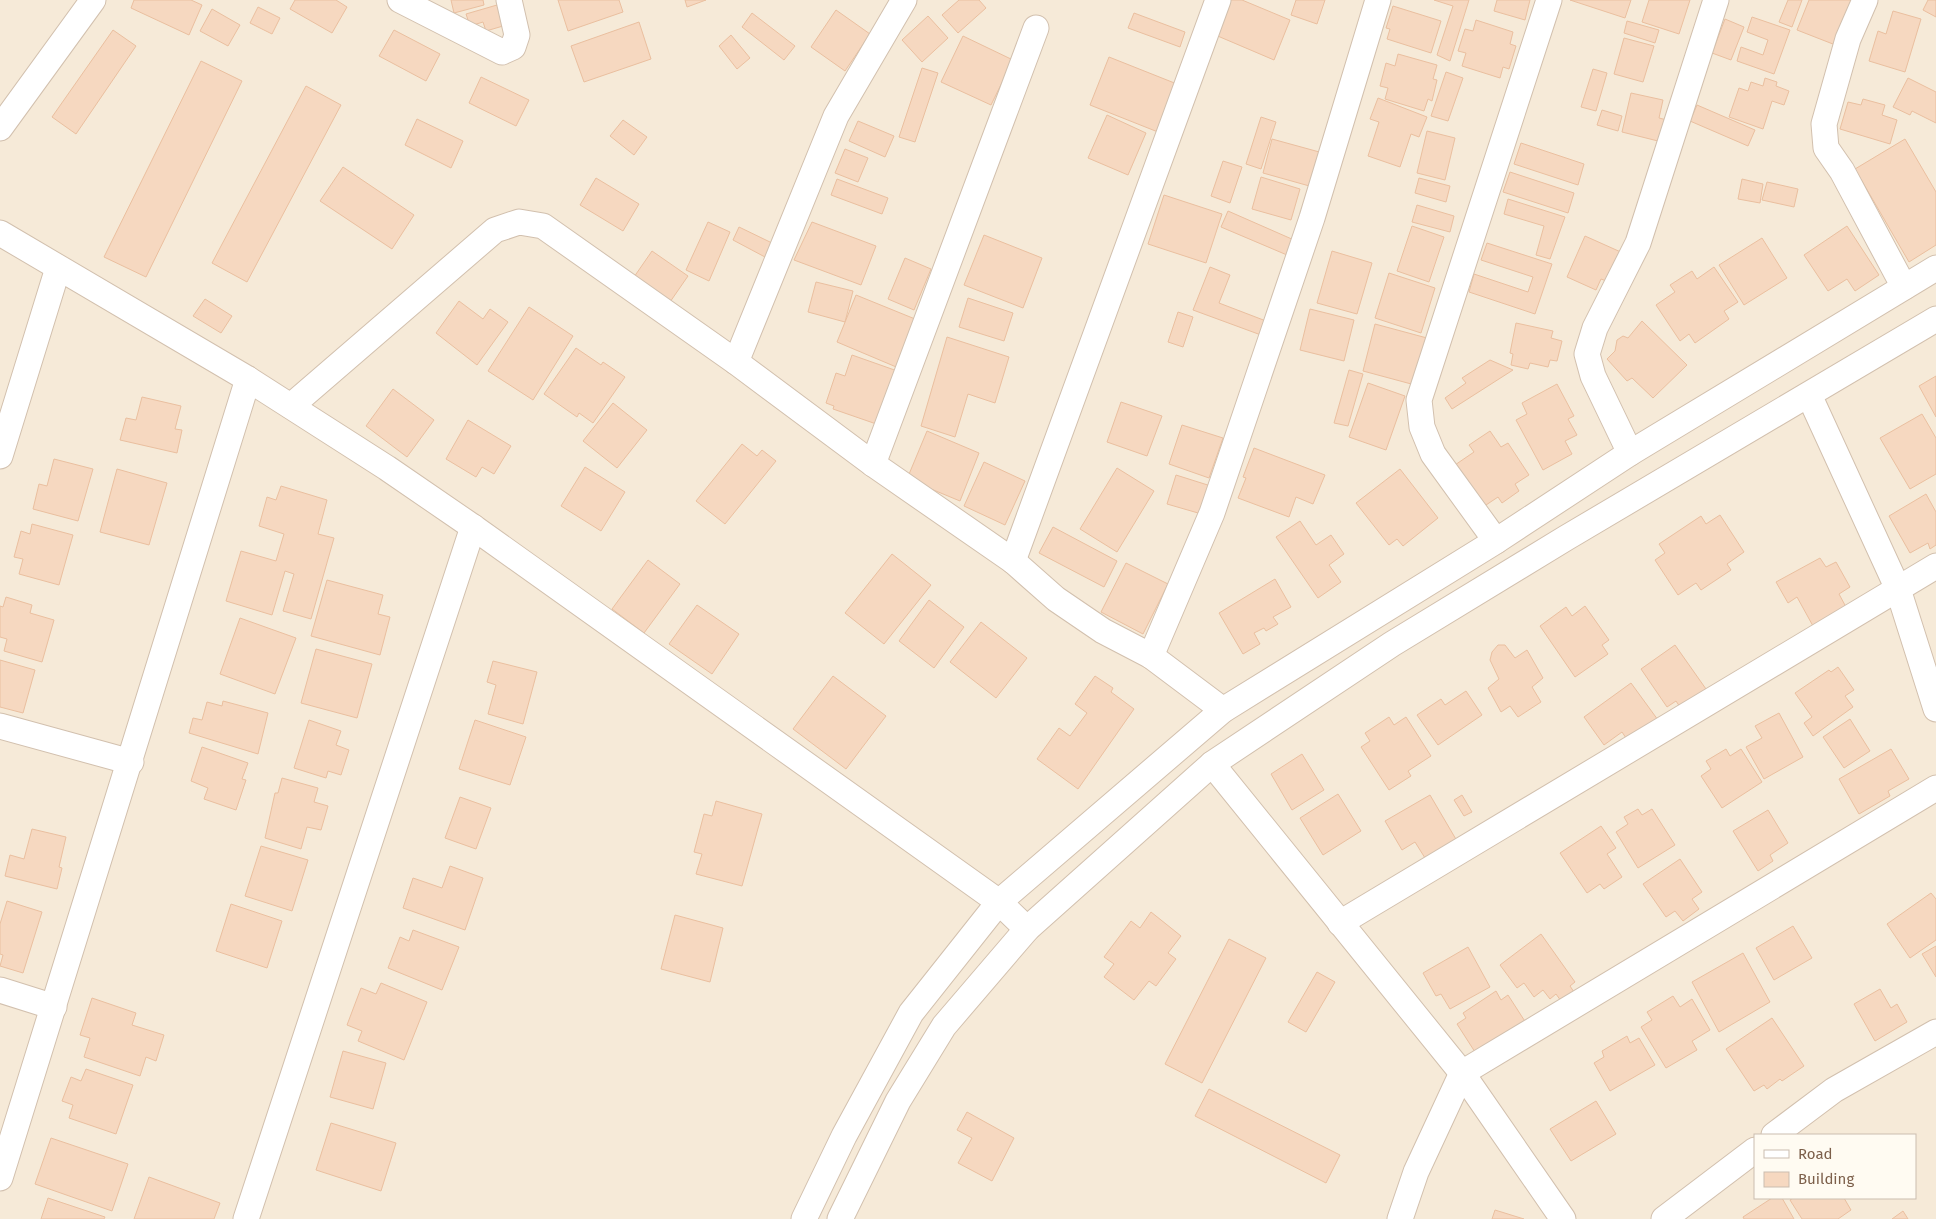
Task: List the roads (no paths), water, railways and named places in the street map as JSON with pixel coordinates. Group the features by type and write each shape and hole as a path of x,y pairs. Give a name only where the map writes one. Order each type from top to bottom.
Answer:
{"street":[{"path":"0,128 94,0"},
{"path":"400,0 502,52 513,47 517,35 509,0"},
{"path":"736,362 836,116 904,0"},
{"path":"1013,561 1218,0"},
{"path":"1151,656 1212,512 1312,218 1378,0"},
{"path":"1496,541 1433,454 1422,427 1419,400 1549,0"},
{"path":"1630,453 1593,376 1587,354 1595,328 1638,243 1716,0"},
{"path":"1865,0 1848,39 1824,124 1826,148 1842,171 1904,287"},
{"path":"872,464 1036,28"},
{"path":"291,406 495,230 519,222 543,226 736,362 872,464 1013,561 1056,599 1103,631 1151,656 1223,710"},
{"path":"0,233 248,379 387,468 473,527 999,902 1028,929"},
{"path":"0,456 58,268"},
{"path":"804,1219 844,1136 911,1013 999,902 1223,710 1496,541 1630,453 1936,268"},
{"path":"840,1219 898,1101 944,1026 1028,929 1212,764 1392,644 1566,538 1809,396 1936,318"},
{"path":"0,1178 131,762 248,379"},
{"path":"1809,396 1898,589 1936,709"},
{"path":"246,1219 473,527"},
{"path":"1340,923 1936,566"},
{"path":"0,726 131,762"},
{"path":"1212,764 1462,1073 1563,1219"},
{"path":"1400,1219 1416,1172 1462,1073 1936,788"},
{"path":"0,990 54,1007"},
{"path":"1775,1134 1834,1090 1936,1032"},
{"path":"1664,1219 1754,1151"}]}
